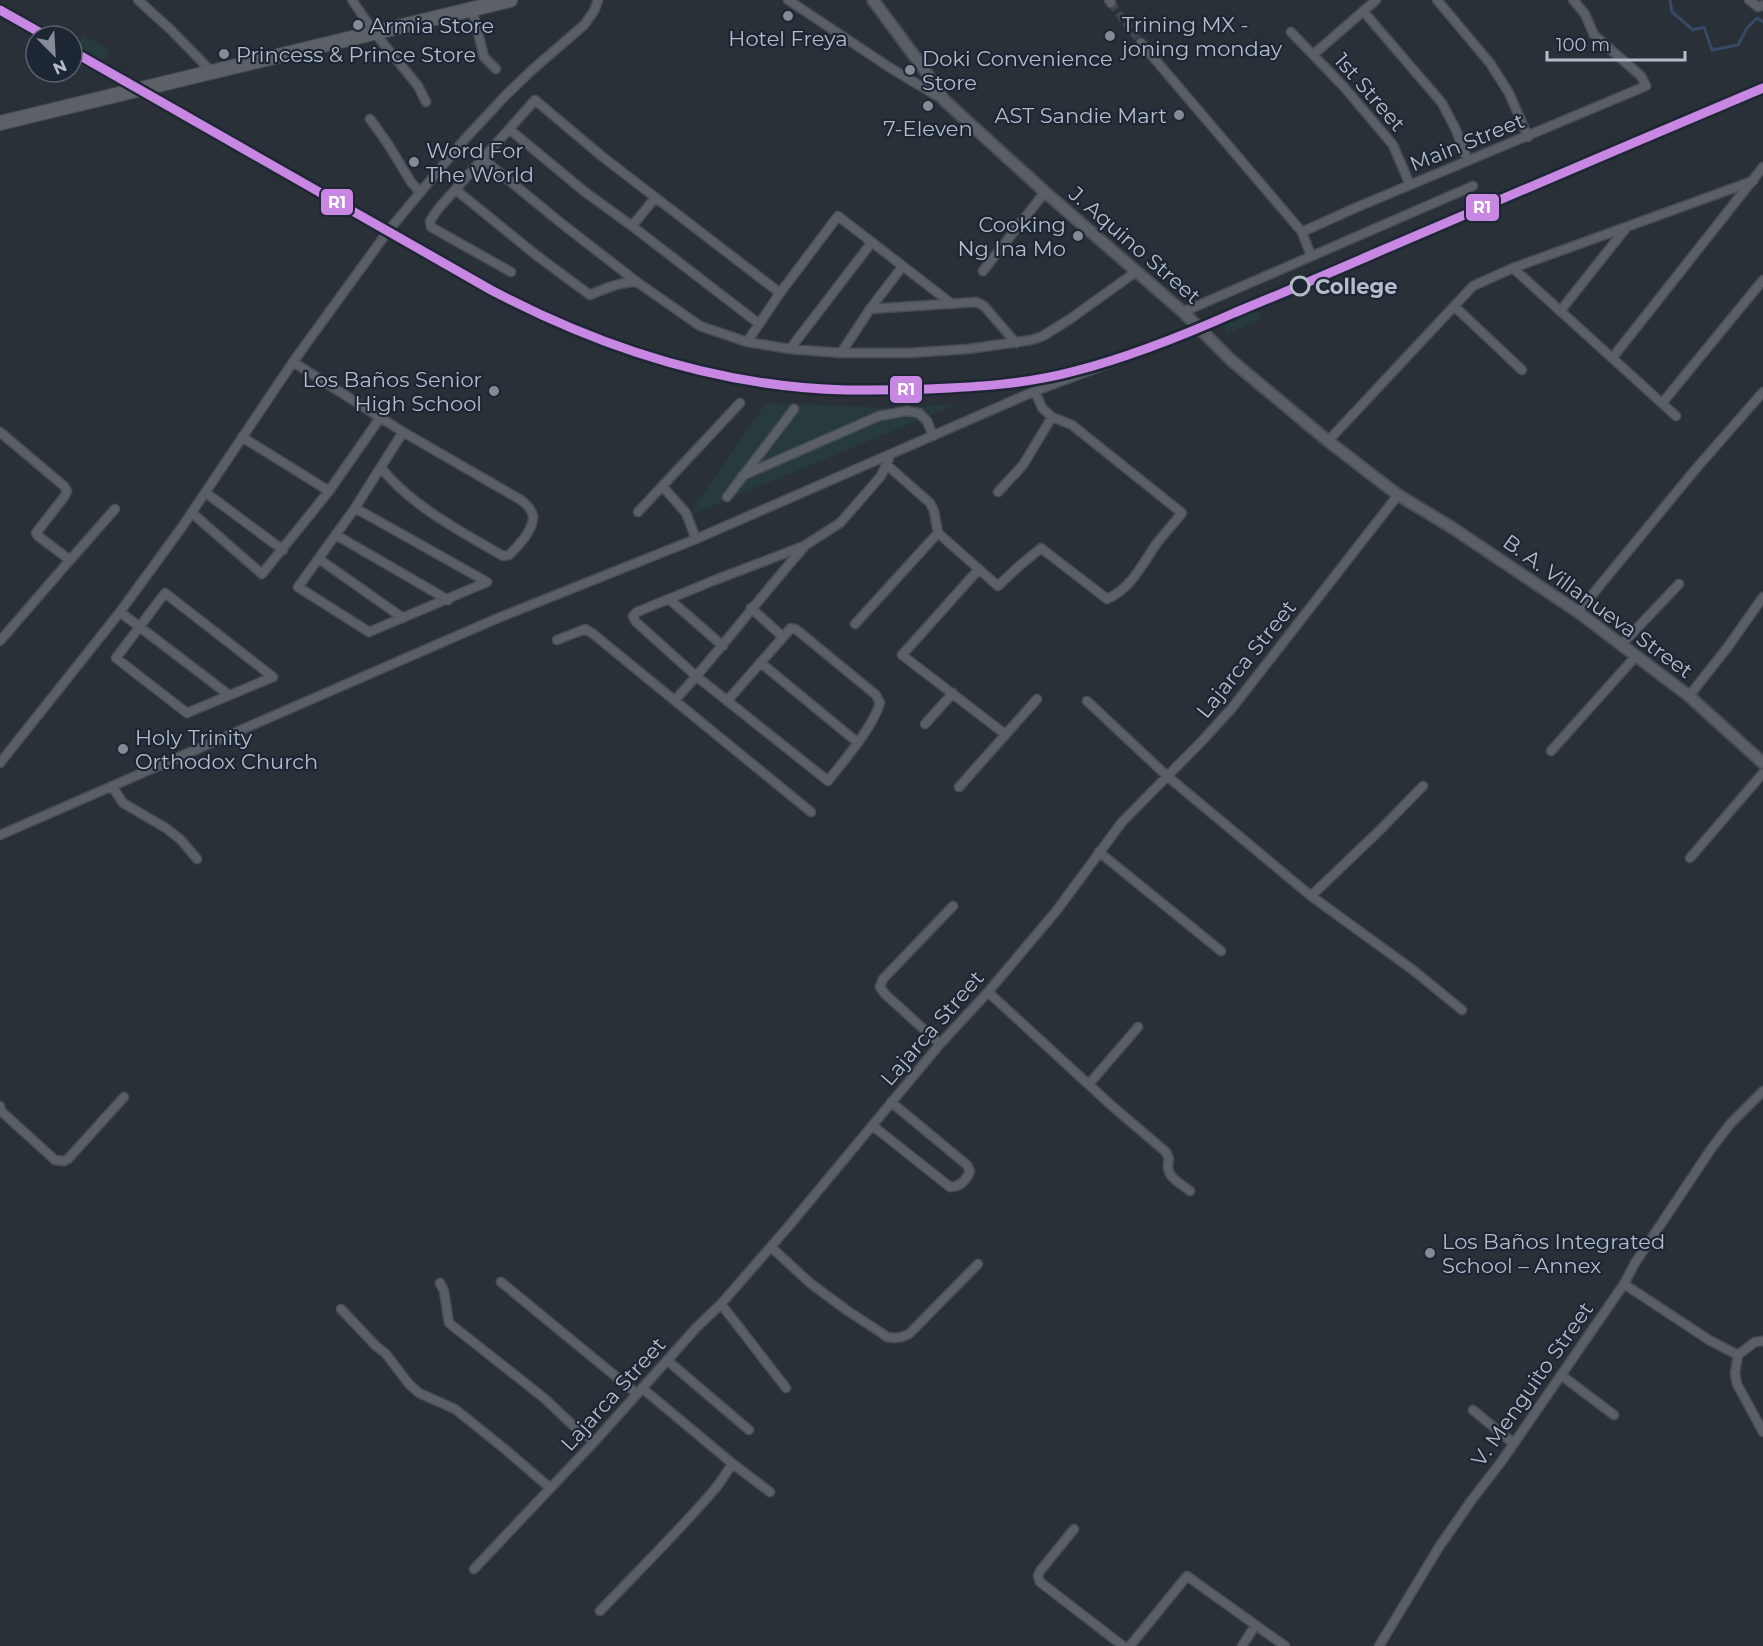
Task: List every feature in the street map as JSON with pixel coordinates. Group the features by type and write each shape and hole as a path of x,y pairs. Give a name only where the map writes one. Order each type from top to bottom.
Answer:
{"main road":[{"path":"0,123 510,0"}],"street":[{"path":"138,0 212,72"},
{"path":"352,0 374,32 418,86 426,102"},
{"path":"0,763 120,612 206,493 293,362 388,231 464,140 506,95 584,25 594,11 598,0"},
{"path":"788,0 886,66 944,100"},
{"name":"J. Aquino Street","path":"873,0 944,100 1045,192 1183,312 1232,361 1328,441 1398,495"},
{"path":"1314,54 1376,0"},
{"path":"1437,0 1490,63 1509,93 1527,137"},
{"name":"Main Street","path":"1302,231 1646,86 1641,76 1594,35 1585,14 1573,0"},
{"path":"1749,0 1758,7 1763,5"},
{"path":"472,8 484,57 496,69"},
{"path":"1363,11 1442,104 1456,130 1468,161"},
{"name":"1st Street","path":"1291,32 1344,87 1393,145 1410,185"},
{"path":"1142,43 1227,146 1302,231 1311,256"},
{"path":"511,272 431,227 430,221 438,209 535,100 604,158 780,293"},
{"path":"370,119 420,192"},
{"path":"509,129 585,192 758,323"},
{"path":"483,159 637,282 700,326 747,342 790,349 841,353 908,353 1016,343 1043,336 1137,271"},
{"path":"1613,357 1763,167"},
{"path":"1328,441 1473,286 1514,268 1753,182"},
{"path":"1183,312 1473,186"},
{"path":"456,189 536,255 590,295 625,282 637,282"},
{"path":"983,271 1045,192"},
{"path":"632,226 655,198"},
{"path":"747,342 758,323 838,216 952,304"},
{"path":"1561,310 1626,227"},
{"path":"790,349 872,242"},
{"path":"841,353 870,309 902,267"},
{"path":"1514,268 1676,416"},
{"path":"1663,402 1763,280"},
{"path":"870,309 976,302 984,306 1016,343"},
{"path":"1454,306 1522,370"},
{"path":"0,835 498,618 696,539 1035,391 1200,329"},
{"path":"293,362 403,432 521,500 533,514 532,524 525,537 509,555 503,556 446,522 403,492 381,468"},
{"path":"887,465 930,503 938,533 998,586 1041,548 1107,599 1118,594 1182,513 1072,425 1052,417 1042,408 1035,391"},
{"path":"1578,612 1694,471 1763,392"},
{"path":"638,512 740,403"},
{"path":"727,497 794,409"},
{"path":"742,476 879,416 907,411 919,413 927,421 933,436"},
{"path":"998,492 1023,465 1052,417"},
{"path":"192,513 262,574 328,491 380,418"},
{"path":"0,432 67,491 36,533 70,560"},
{"path":"355,507 487,582 369,632 298,587 320,559 403,432"},
{"path":"242,437 328,491"},
{"path":"727,701 790,628 797,630 876,695 880,703 878,711 828,782 727,701 696,676 636,622 633,616 637,612 715,580 804,546 840,523 881,476 891,454"},
{"path":"663,487 686,513 696,539"},
{"path":"206,493 283,550"},
{"name":"B. A. Villanueva Street","path":"1398,495 1460,532 1578,612 1689,696 1763,763"},
{"name":"Lajarca Street","path":"474,1569 595,1441 771,1247 940,1044 988,992 1057,910 1122,822 1232,708 1398,495"},
{"path":"0,641 115,509"},
{"path":"855,624 938,533"},
{"path":"336,535 448,600"},
{"path":"675,700 723,646 751,608 804,546"},
{"path":"320,559 403,618"},
{"path":"979,569 902,655 1005,734"},
{"path":"1622,645 1679,584"},
{"path":"165,593 273,677 229,695 187,713 116,658 165,593"},
{"path":"1689,696 1763,597"},
{"path":"669,599 723,646"},
{"path":"751,608 783,637"},
{"path":"120,612 229,695"},
{"path":"557,640 585,629 811,812"},
{"path":"1551,751 1636,656"},
{"path":"761,663 857,742"},
{"path":"924,724 953,693"},
{"path":"959,787 1037,699"},
{"path":"1087,701 1167,776 1311,896 1413,970 1462,1010"},
{"path":"1689,858 1763,773"},
{"path":"112,786 123,803 181,840 196,859"},
{"path":"1311,896 1423,786"},
{"path":"1099,852 1221,951"},
{"path":"940,1044 880,987 883,979 953,906"},
{"path":"988,992 1112,1106 1166,1152 1169,1159 1166,1167 1168,1171 1173,1178 1190,1191"},
{"path":"1089,1084 1138,1027"},
{"name":"V. Menguito Street","path":"1379,1646 1439,1547 1624,1284 1641,1254 1711,1149 1763,1091"},
{"path":"0,1106 1,1111 55,1160 64,1161 124,1097"},
{"path":"873,1126 950,1187 957,1187 967,1178 970,1171 967,1165 891,1102"},
{"path":"771,1247 810,1283 891,1338 909,1334 978,1264"},
{"path":"501,1282 770,1492"},
{"path":"440,1283 444,1291 448,1323 544,1398 579,1431 595,1441"},
{"path":"1624,1284 1709,1340 1738,1355"},
{"path":"721,1304 786,1388"},
{"path":"341,1309 386,1354 409,1384 419,1393 455,1409 550,1488"},
{"path":"1762,1430 1737,1384 1735,1373 1738,1355 1755,1342 1763,1341"},
{"path":"668,1361 749,1430"},
{"path":"1561,1375 1614,1415"},
{"path":"1473,1410 1513,1443"},
{"path":"600,1611 716,1488 733,1464"},
{"path":"1074,1529 1040,1571 1038,1576 1040,1582 1124,1646"},
{"path":"1130,1646 1187,1576 1285,1646"},
{"path":"1242,1646 1255,1626"}],"green space":[{"path":"84,36 110,50 104,61 84,49"},
{"path":"1256,308 1261,319 1227,334 1222,322"},
{"path":"766,403 893,408 957,404 688,516"}],"waterway":[{"path":"1670,0 1672,12 1693,30 1704,27 1712,50 1738,45 1747,28 1757,18 1763,22"}],"tunnel":[{"path":"1111,3 1141,43"}],"transit line":[{"name":"R1","path":"0,10 25,24"},
{"name":"R1","path":"84,58 491,290 575,330 663,361 708,372 753,381 846,390 928,389 1002,384 1039,379 1116,359 1195,330 1763,88"}],"place":[{"name":"Hotel Freya","path":"788,16"},
{"name":"Armia Store","path":"358,25"},
{"name":"Trining MX - joning monday","path":"1110,36"},
{"name":"Princess & Prince Store","path":"224,54"},
{"name":"Doki Convenience Store","path":"910,70"},
{"name":"7-Eleven","path":"928,106"},
{"name":"AST Sandie Mart","path":"1179,115"},
{"name":"Word For The World","path":"414,162"},
{"name":"Cooking Ng Ina Mo","path":"1078,236"},
{"name":"College","path":"1300,286"},
{"name":"Los Baños Senior High School","path":"494,391"},
{"name":"Holy Trinity Orthodox Church","path":"123,749"},
{"name":"Los Baños Integrated School – Annex","path":"1430,1253"}]}
